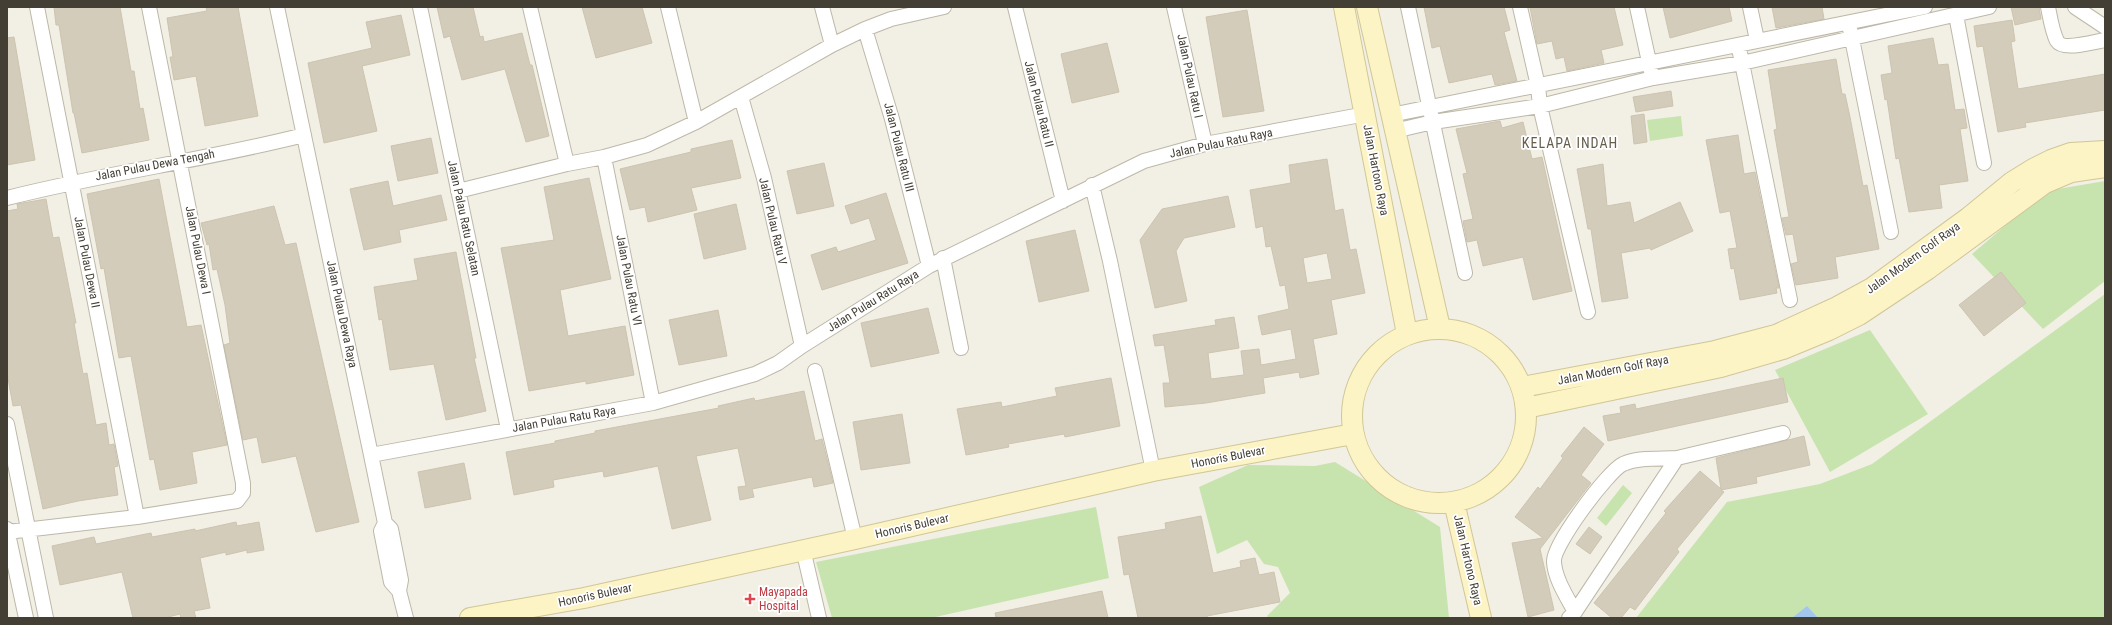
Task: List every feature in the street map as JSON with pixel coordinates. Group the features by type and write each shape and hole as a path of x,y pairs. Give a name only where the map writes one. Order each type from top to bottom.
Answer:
{"street":[{"name":"Jalan Pulau Dewa II","path":"37,7 137,517"},
{"name":"Jalan Pulau Dewa I","path":"137,517 237,500 243,493 243,483 149,7"},
{"name":"Jalan Pulau Dewa Raya","path":"278,7 385,523 382,531 391,582 399,591 406,618"},
{"name":"Jalan Palau Ratu Selatan","path":"420,7 508,429"},
{"path":"530,7 567,164"},
{"path":"668,7 696,122"},
{"path":"822,7 832,45"},
{"path":"458,191 567,164 604,157 647,145 696,122 832,45 865,29 891,19 944,7"},
{"name":"Jalan Pulau Ratu II","path":"1015,7 1063,200"},
{"name":"Jalan Pulau Ratu I","path":"1174,7 1204,144"},
{"name":"Jalan Hartono Raya","path":"1344,7 1366,114 1407,334"},
{"path":"1367,7 1440,328"},
{"path":"1408,7 1465,273"},
{"path":"1520,7 1538,86 1540,106 1588,312"},
{"path":"1637,7 1653,78"},
{"path":"1750,7 1757,40"},
{"path":"1393,123 1430,107 1925,7"},
{"path":"1393,123 1433,122 1540,106 1653,78 1742,63 1989,7"},
{"path":"2048,7 2056,40 2060,45 2067,46 2105,40"},
{"path":"2075,7 2105,27"},
{"path":"1956,15 1984,163"},
{"path":"1849,22 1891,232"},
{"name":"Jalan Pulau Ratu III","path":"865,29 892,119 929,266"},
{"path":"1738,44 1790,300"},
{"name":"Jalan Pulau Ratu V","path":"741,97 764,178 802,346"},
{"name":"Jalan Pulau Ratu Raya","path":"371,455 653,403 755,374 778,363 802,346 943,258 1144,161 1204,144 1366,114"},
{"name":"Jalan Pulau Dewa Tengah","path":"7,198 72,182 263,145 304,135"},
{"name":"Jalan Modern Golf Raya","path":"1522,388 1715,351 1776,335 1837,307 1872,288 1956,227 2012,182 2034,169 2051,160 2071,153 2088,150 2105,151"},
{"name":"Jalan Pulau Ratu VI","path":"604,157 653,403"},
{"name":"Jalan Modern Golf Raya","path":"1526,408 1721,367 1783,349 1829,330 1859,315 1917,277 2045,182 2071,172 2105,167"},
{"path":"1092,185 1110,261 1153,471"},
{"path":"943,258 961,348"},
{"path":"1440,328 1458,330 1475,336 1490,345 1504,357 1514,371 1522,388 1526,408 1526,426 1522,445 1510,466 1488,488 1472,497 1454,502 1432,503 1410,498 1390,488 1373,473 1360,455 1353,434 1351,409 1356,385 1365,369 1385,346 1407,334 1440,328"},
{"path":"815,371 855,539"},
{"path":"7,424 46,618"},
{"path":"1572,615 1554,561 1556,552 1563,539 1605,479 1622,464 1638,460 1677,458 1783,433"},
{"name":"Honoris Bulevar","path":"470,618 584,598 803,549 855,539 1153,471 1353,434"},
{"path":"1572,615 1677,458"},
{"name":"Jalan Hartono Raya","path":"1454,502 1481,618"},
{"path":"26,618 7,531 29,530 137,517"},
{"path":"803,549 820,618"}],"green space":[{"path":"1681,116 1683,136 1650,141 1647,120"},
{"path":"2105,181 2105,281 2043,329 1972,254 2046,191"},
{"path":"2105,294 2105,618 1636,618 1727,502 1820,484 1872,464"},
{"path":"1870,330 1928,414 1830,472 1775,370"},
{"path":"1335,462 1440,527 1449,618 1269,618 1267,616 1290,593 1278,567 1264,564 1247,540 1217,554 1199,487 1248,465 1315,466"},
{"path":"1623,485 1632,493 1606,526 1597,518"},
{"path":"1096,507 1109,578 931,618 832,618 816,562"}],"water":[{"path":"1807,606 1818,618 1792,618"}],"building":[{"path":"54,7 120,7 131,71 134,71 140,109 143,108 149,140 82,153 73,113 59,25 56,25"},
{"path":"206,7 238,7 258,116 205,126 196,76 174,80 170,57 173,57 167,18 207,11"},
{"path":"437,7 473,7 480,37 483,36 484,42 522,33 530,65 532,65 549,136 526,142 505,69 462,80 450,36 444,38"},
{"path":"582,7 642,7 652,43 596,58"},
{"path":"1424,7 1504,7 1510,30 1504,32 1517,81 1495,85 1492,74 1449,83 1440,46 1432,48"},
{"path":"1530,7 1614,7 1623,45 1601,50 1604,63 1567,71 1564,57 1556,59 1552,41 1537,44"},
{"path":"1663,7 1729,7 1732,21 1670,38"},
{"path":"1772,7 1822,7 1824,19 1776,28"},
{"path":"2011,7 2039,7 2041,19 2015,25"},
{"path":"1247,10 1264,111 1223,117 1206,17"},
{"path":"401,15 410,55 362,66 377,131 324,143 308,63 372,48 366,22"},
{"path":"2012,20 2015,41 2011,42 2018,89 2105,74 2105,110 2025,123 2026,127 1998,132 1983,46 1977,47 1974,26"},
{"path":"14,37 35,160 7,165 7,38"},
{"path":"1933,38 1938,65 1948,64 1955,110 1964,109 1967,128 1960,129 1968,181 1939,185 1942,208 1909,212 1899,158 1896,159 1887,99 1885,100 1881,75 1892,73 1888,46"},
{"path":"1107,43 1119,92 1072,103 1061,54"},
{"path":"1836,59 1842,94 1845,94 1850,117 1863,186 1867,185 1879,249 1835,257 1838,278 1796,285 1791,264 1798,262 1793,234 1786,235 1782,218 1789,217 1774,130 1777,129 1768,70"},
{"path":"1671,91 1673,106 1636,112 1633,97"},
{"path":"1644,114 1647,142 1634,144 1631,116"},
{"path":"1500,121 1502,128 1523,122 1532,159 1542,157 1572,291 1533,300 1523,257 1483,266 1477,240 1467,242 1463,221 1473,219 1463,174 1467,173 1456,129"},
{"path":"1738,135 1744,174 1755,172 1779,288 1776,288 1777,293 1740,300 1734,268 1731,269 1728,249 1737,248 1730,211 1720,213 1706,140"},
{"path":"431,138 438,173 398,181 391,146"},
{"path":"732,140 741,178 691,188 697,210 648,222 645,207 630,210 620,169 691,152 691,149"},
{"path":"1327,159 1335,211 1343,209 1350,250 1356,249 1365,293 1331,300 1337,334 1313,339 1319,374 1300,378 1299,372 1263,378 1265,393 1206,403 1165,407 1163,383 1170,383 1164,345 1155,346 1153,335 1216,325 1215,320 1234,317 1239,348 1208,353 1211,379 1244,375 1241,351 1259,349 1261,365 1296,359 1291,329 1262,335 1258,316 1289,309 1285,285 1280,286 1271,246 1266,247 1263,226 1256,228 1250,190 1291,183 1289,165","holes":["1327,253 1332,279 1307,283 1303,258"]},
{"path":"824,163 834,206 797,214 787,171"},
{"path":"1603,164 1607,206 1630,202 1634,223 1680,202 1693,231 1651,250 1650,248 1621,253 1628,298 1602,302 1591,229 1588,229 1577,169"},
{"path":"589,178 611,279 560,290 568,336 625,326 634,375 586,384 586,381 529,391 501,248 554,240 544,187"},
{"path":"159,179 187,327 201,325 227,445 192,452 197,483 160,490 154,459 150,460 131,356 119,358 104,268 101,269 87,194"},
{"path":"388,181 393,206 441,195 447,220 399,230 401,242 364,250 350,189"},
{"path":"886,193 908,263 822,290 811,255 836,247 838,252 876,240 869,218 851,224 845,206"},
{"path":"1228,196 1235,227 1184,238 1176,251 1187,301 1155,308 1140,240 1162,209"},
{"path":"46,199 53,238 59,237 76,323 74,323 83,374 87,373 96,425 106,423 109,445 114,444 118,466 114,467 118,495 78,501 43,509 21,405 13,406 7,373 7,211 18,209 17,204"},
{"path":"736,204 746,249 704,259 694,214"},
{"path":"274,206 285,245 296,243 359,522 316,532 296,456 262,463 257,437 243,440 224,345 230,343 225,305 217,269 213,270 209,244 207,245 201,223"},
{"path":"1075,230 1089,291 1039,302 1026,241"},
{"path":"456,252 476,358 474,358 486,411 446,420 434,364 390,370 382,319 379,320 374,287 418,280 414,259"},
{"path":"2001,272 2026,303 1984,336 1959,305"},
{"path":"928,308 939,353 871,367 861,323"},
{"path":"718,310 727,356 679,365 669,320"},
{"path":"1111,378 1120,426 1065,437 1064,434 1008,444 1009,447 966,455 957,409 1001,402 1002,407 1057,396 1055,388"},
{"path":"1783,378 1788,402 1608,441 1603,416 1621,413 1620,407 1635,404 1636,409"},
{"path":"804,391 815,441 822,439 833,483 814,487 812,477 752,489 754,497 740,500 738,487 746,486 738,448 696,456 711,520 672,529 658,466 604,477 603,471 553,480 554,487 514,495 506,452 555,443 555,441 595,433 595,431 719,408 718,406 754,398 755,401"},
{"path":"902,414 910,463 861,470 853,422"},
{"path":"1584,427 1604,444 1581,475 1591,483 1540,549 1554,610 1528,617 1512,543 1543,538 1515,517 1538,487 1540,489 1563,458 1561,456"},
{"path":"1804,436 1810,465 1756,477 1757,483 1721,490 1724,492 1677,549 1679,552 1635,610 1630,607 1621,618 1612,618 1594,603 1666,513 1664,511 1700,471 1721,489 1716,458"},
{"path":"464,463 471,499 425,508 418,472"},
{"path":"1201,516 1213,573 1241,567 1240,561 1255,558 1259,575 1274,572 1280,602 1207,616 1208,618 1138,618 1129,574 1124,575 1118,537 1166,529 1165,523"},
{"path":"236,522 237,526 259,522 264,550 247,553 247,550 226,555 226,552 200,558 210,608 194,611 196,618 181,618 180,614 164,618 133,618 122,572 60,585 52,546 94,537 96,544 151,533 152,537 195,529 195,531"},
{"path":"1589,527 1602,537 1590,554 1576,544"},
{"path":"1102,591 1108,618 996,618 995,613"}],"place":[{"name":"Mayapada Hospital","path":"750,599"}],"district":[{"name":"KELAPA INDAH","path":"1570,143"}]}
